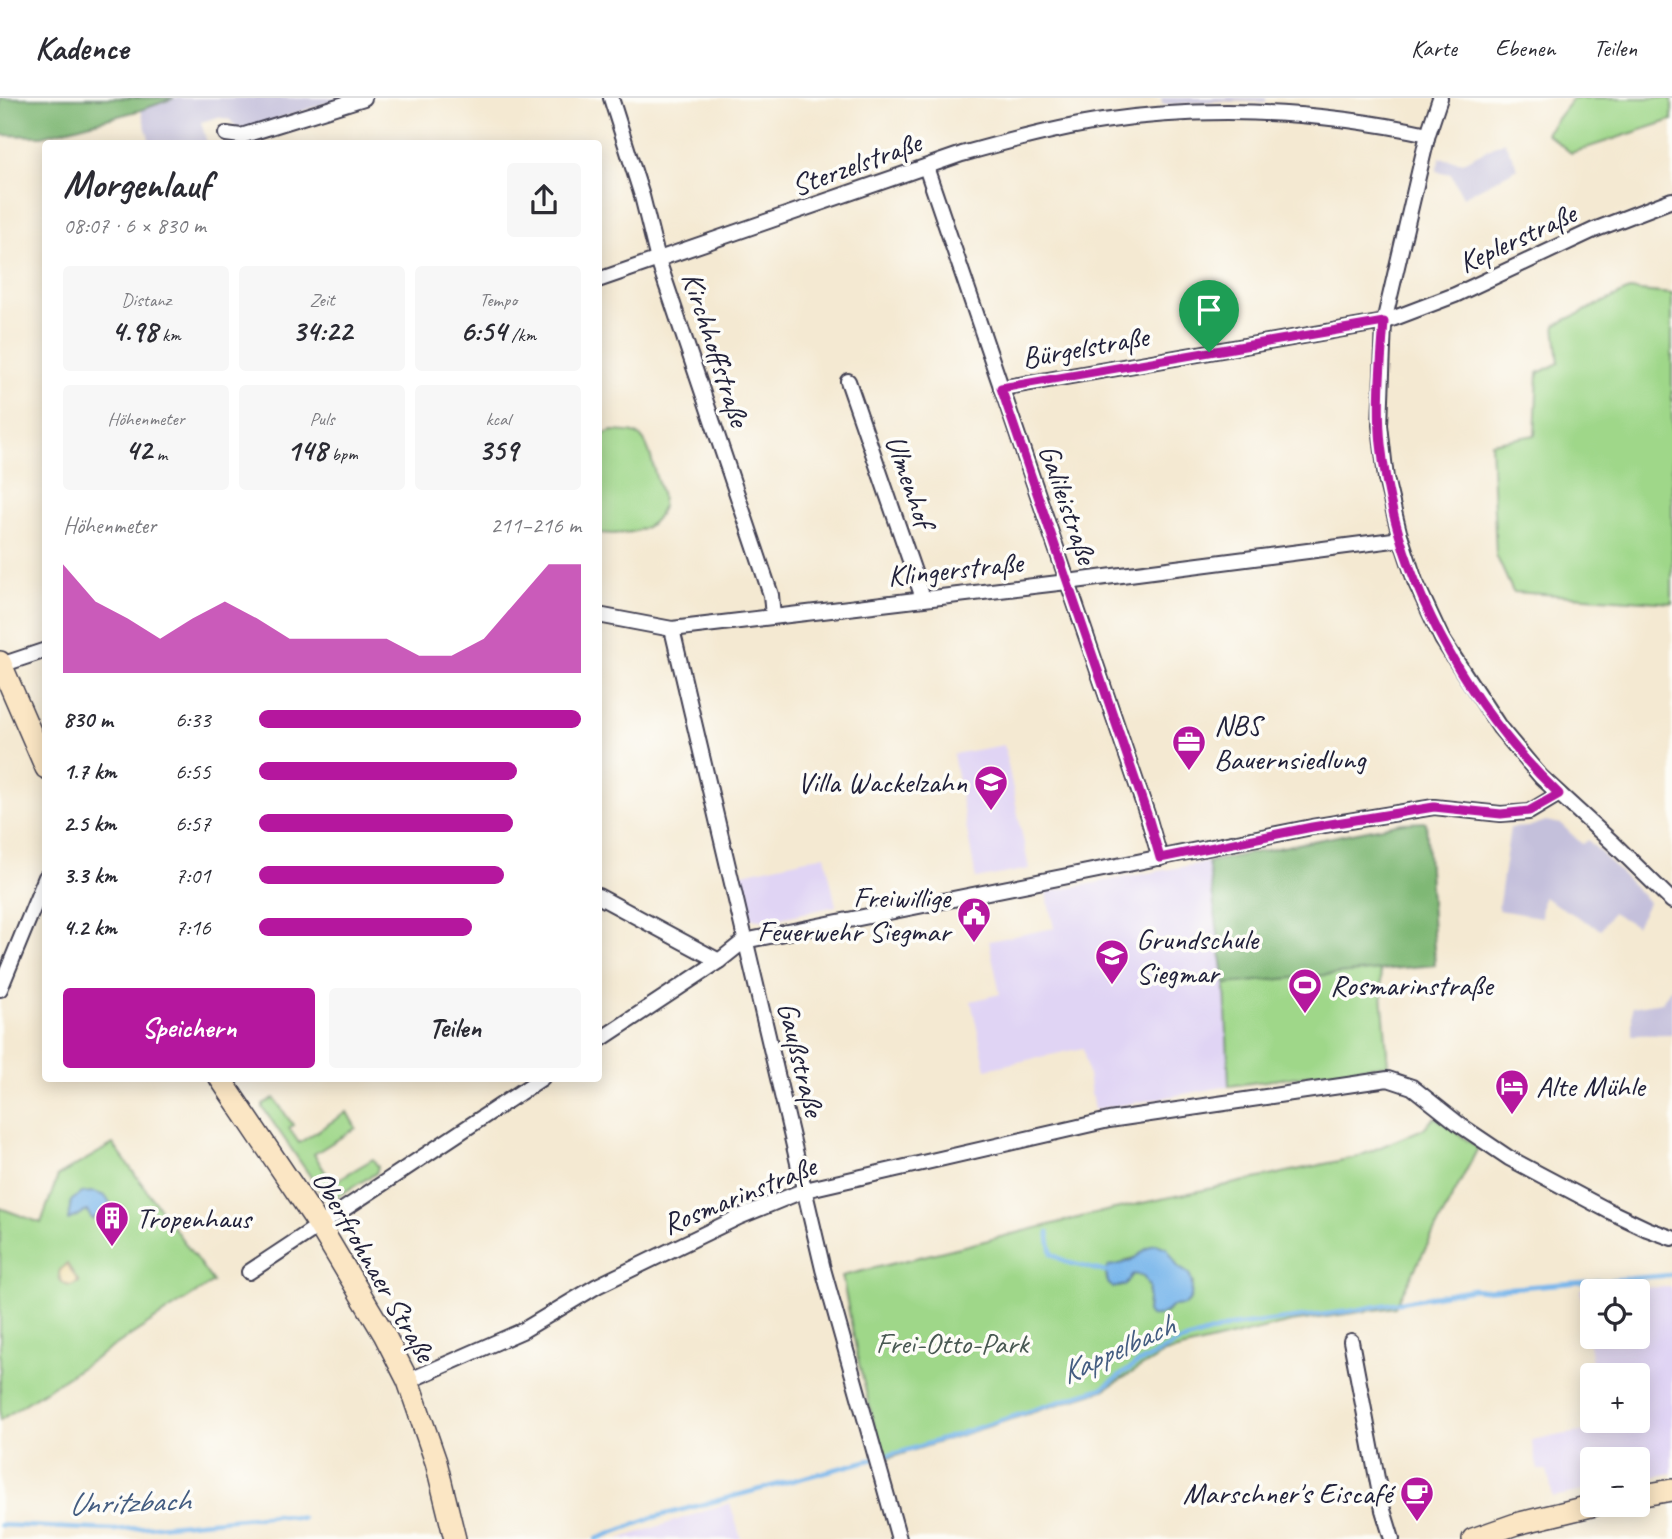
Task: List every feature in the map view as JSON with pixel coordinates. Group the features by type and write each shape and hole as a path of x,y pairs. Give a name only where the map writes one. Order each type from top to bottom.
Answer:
{"main road":[{"path":"0,664 42,759"},
{"name":"Oberfrohnaer Straße","path":"223,1082 319,1225 408,1381 436,1462 455,1539"},
{"path":"1650,1494 1672,1490"},
{"path":"1473,1539 1516,1524 1580,1509"}],"street":[{"path":"226,134 241,136 364,98"},
{"name":"Kirchhoffstraße","path":"611,98 642,196 658,260 771,595 773,617"},
{"path":"1440,98 1428,134 1384,322 1381,444 1386,479 1401,539 1431,617 1471,687 1500,728 1541,777 1672,901"},
{"name":"Sterzelstraße","path":"602,279 974,150 1067,128 1154,116 1231,112 1306,114 1373,122 1428,134"},
{"name":"Galileistraße","path":"926,167 1160,858"},
{"name":"Keplerstraße","path":"1384,322 1455,295 1594,230 1672,200"},
{"name":"Bürgelstraße","path":"1001,388 1384,322"},
{"name":"Ulmenhof","path":"848,381 923,598"},
{"name":"Klingerstraße","path":"602,616 672,629 1401,539"},
{"name":"Gaußstraße","path":"672,629 827,1285 900,1539"},
{"path":"0,664 42,651"},
{"path":"602,1038 719,961 744,941 1312,827 1434,807 1501,814 1529,811 1559,794"},
{"path":"0,989 42,887"},
{"path":"602,898 719,961"},
{"name":"Rosmarinstraße","path":"408,1381 522,1331 597,1286 739,1217 805,1190 1109,1120 1388,1079 1412,1087 1509,1158 1609,1211 1672,1238"},
{"path":"249,1272 536,1082"},
{"path":"1351,1340 1383,1510 1392,1539"}],"shaded area":[{"path":"174,98 341,98 246,130 237,128 230,120 218,117 201,122 206,140 149,140 141,110"},
{"path":"1161,98 1266,98 1266,102 1215,101 1163,105"},
{"path":"1504,141 1518,168 1463,197 1451,174 1436,171 1440,158 1463,162"},
{"name":"Villa Wackelzahn","path":"1004,745 1029,869 976,879 953,754"},
{"path":"1546,821 1561,824 1582,844 1588,840 1649,902 1636,926 1612,912 1601,930 1543,897 1541,917 1498,910 1510,828 1528,827"},
{"path":"825,855 836,906 767,921 748,918 738,874"},
{"name":"Grundschule Siegmar","path":"1208,862 1225,984 1229,1086 1094,1110 1083,1048 986,1069 971,1001 1000,994 989,941 1054,928 1046,892"},
{"path":"1672,986 1672,1034 1632,1035 1632,1007 1662,1002"},
{"path":"1650,1287 1672,1287 1672,1473 1650,1478 1650,1447 1580,1447 1580,1491 1553,1497 1547,1470 1538,1470 1531,1440 1580,1432 1650,1433 1650,1363 1592,1363 1590,1349 1650,1349"},
{"path":"730,1503 741,1539 619,1539"}],"green space":[{"path":"0,98 174,98 141,110 42,136 0,135"},
{"path":"1573,98 1672,98 1672,120 1571,153 1546,133"},
{"path":"1629,290 1672,294 1672,603 1513,592 1496,555 1491,443 1535,435 1538,373 1559,363 1555,325"},
{"path":"612,431 636,434 644,441 650,455 662,506 653,522 636,531 602,533 602,435"},
{"path":"1426,822 1435,965 1225,984 1208,862 1402,823"},
{"name":"Rosmarinstraße","path":"1380,970 1388,1064 1229,1086 1225,984"},
{"path":"274,1098 293,1125 289,1128 299,1143 347,1112 356,1128 314,1154 332,1183 373,1159 378,1167 376,1173 328,1202 263,1108 263,1104"},
{"name":"Frei-Otto-Park","path":"1435,1117 1478,1148 1395,1307 1291,1322 1165,1353 1103,1390 883,1460 859,1364 842,1276 1110,1210 1357,1157 1423,1129","holes":["1137,1257 1170,1263 1188,1275 1193,1283 1189,1302 1172,1306 1166,1313 1147,1312 1149,1287 1143,1276 1133,1274 1125,1285 1119,1287 1107,1280 1108,1266 1120,1266"]},
{"path":"113,1144 213,1282 0,1420 0,1208 41,1223 58,1176"}],"sand":[{"path":"67,1264 79,1282 71,1286 63,1283 59,1276 60,1270"}],"water":[{"path":"94,1192 105,1196 112,1206 92,1219 87,1211 68,1220 71,1201 81,1193"},
{"path":"1156,1244 1167,1248 1178,1267 1189,1274 1192,1291 1190,1300 1184,1305 1172,1306 1165,1313 1150,1316 1147,1312 1149,1287 1143,1276 1133,1274 1125,1285 1113,1288 1108,1283 1106,1272 1108,1266 1130,1261"}],"waterway":[{"path":"1048,1232 1052,1254 1066,1262 1106,1272"},
{"name":"Kappelbach","path":"596,1539 655,1517 908,1450 1102,1388 1135,1365 1177,1343 1231,1326 1350,1311 1473,1289 1672,1275"},
{"name":"Unritzbach","path":"0,1525 114,1530 276,1515 302,1518"}],"place":[{"name":"NBS Bauernsiedlung","path":"1189,772"},
{"name":"Villa Wackelzahn","path":"991,812"},
{"name":"Freiwillige Feuerwehr Siegmar","path":"974,944"},
{"name":"Grundschule Siegmar","path":"1112,986"},
{"name":"Rosmarinstraße","path":"1305,1015"},
{"name":"Alte Mühle","path":"1512,1116"},
{"name":"Tropenhaus","path":"112,1248"},
{"name":"Marschner's Eiscafé","path":"1417,1523"}],"route":[{"path":"1384,322 1381,444 1395,519 1415,581 1442,639 1471,687 1500,728 1559,794 1529,811 1501,814 1434,807 1215,845 1160,858 1001,388 1209,352 1384,322"}]}
